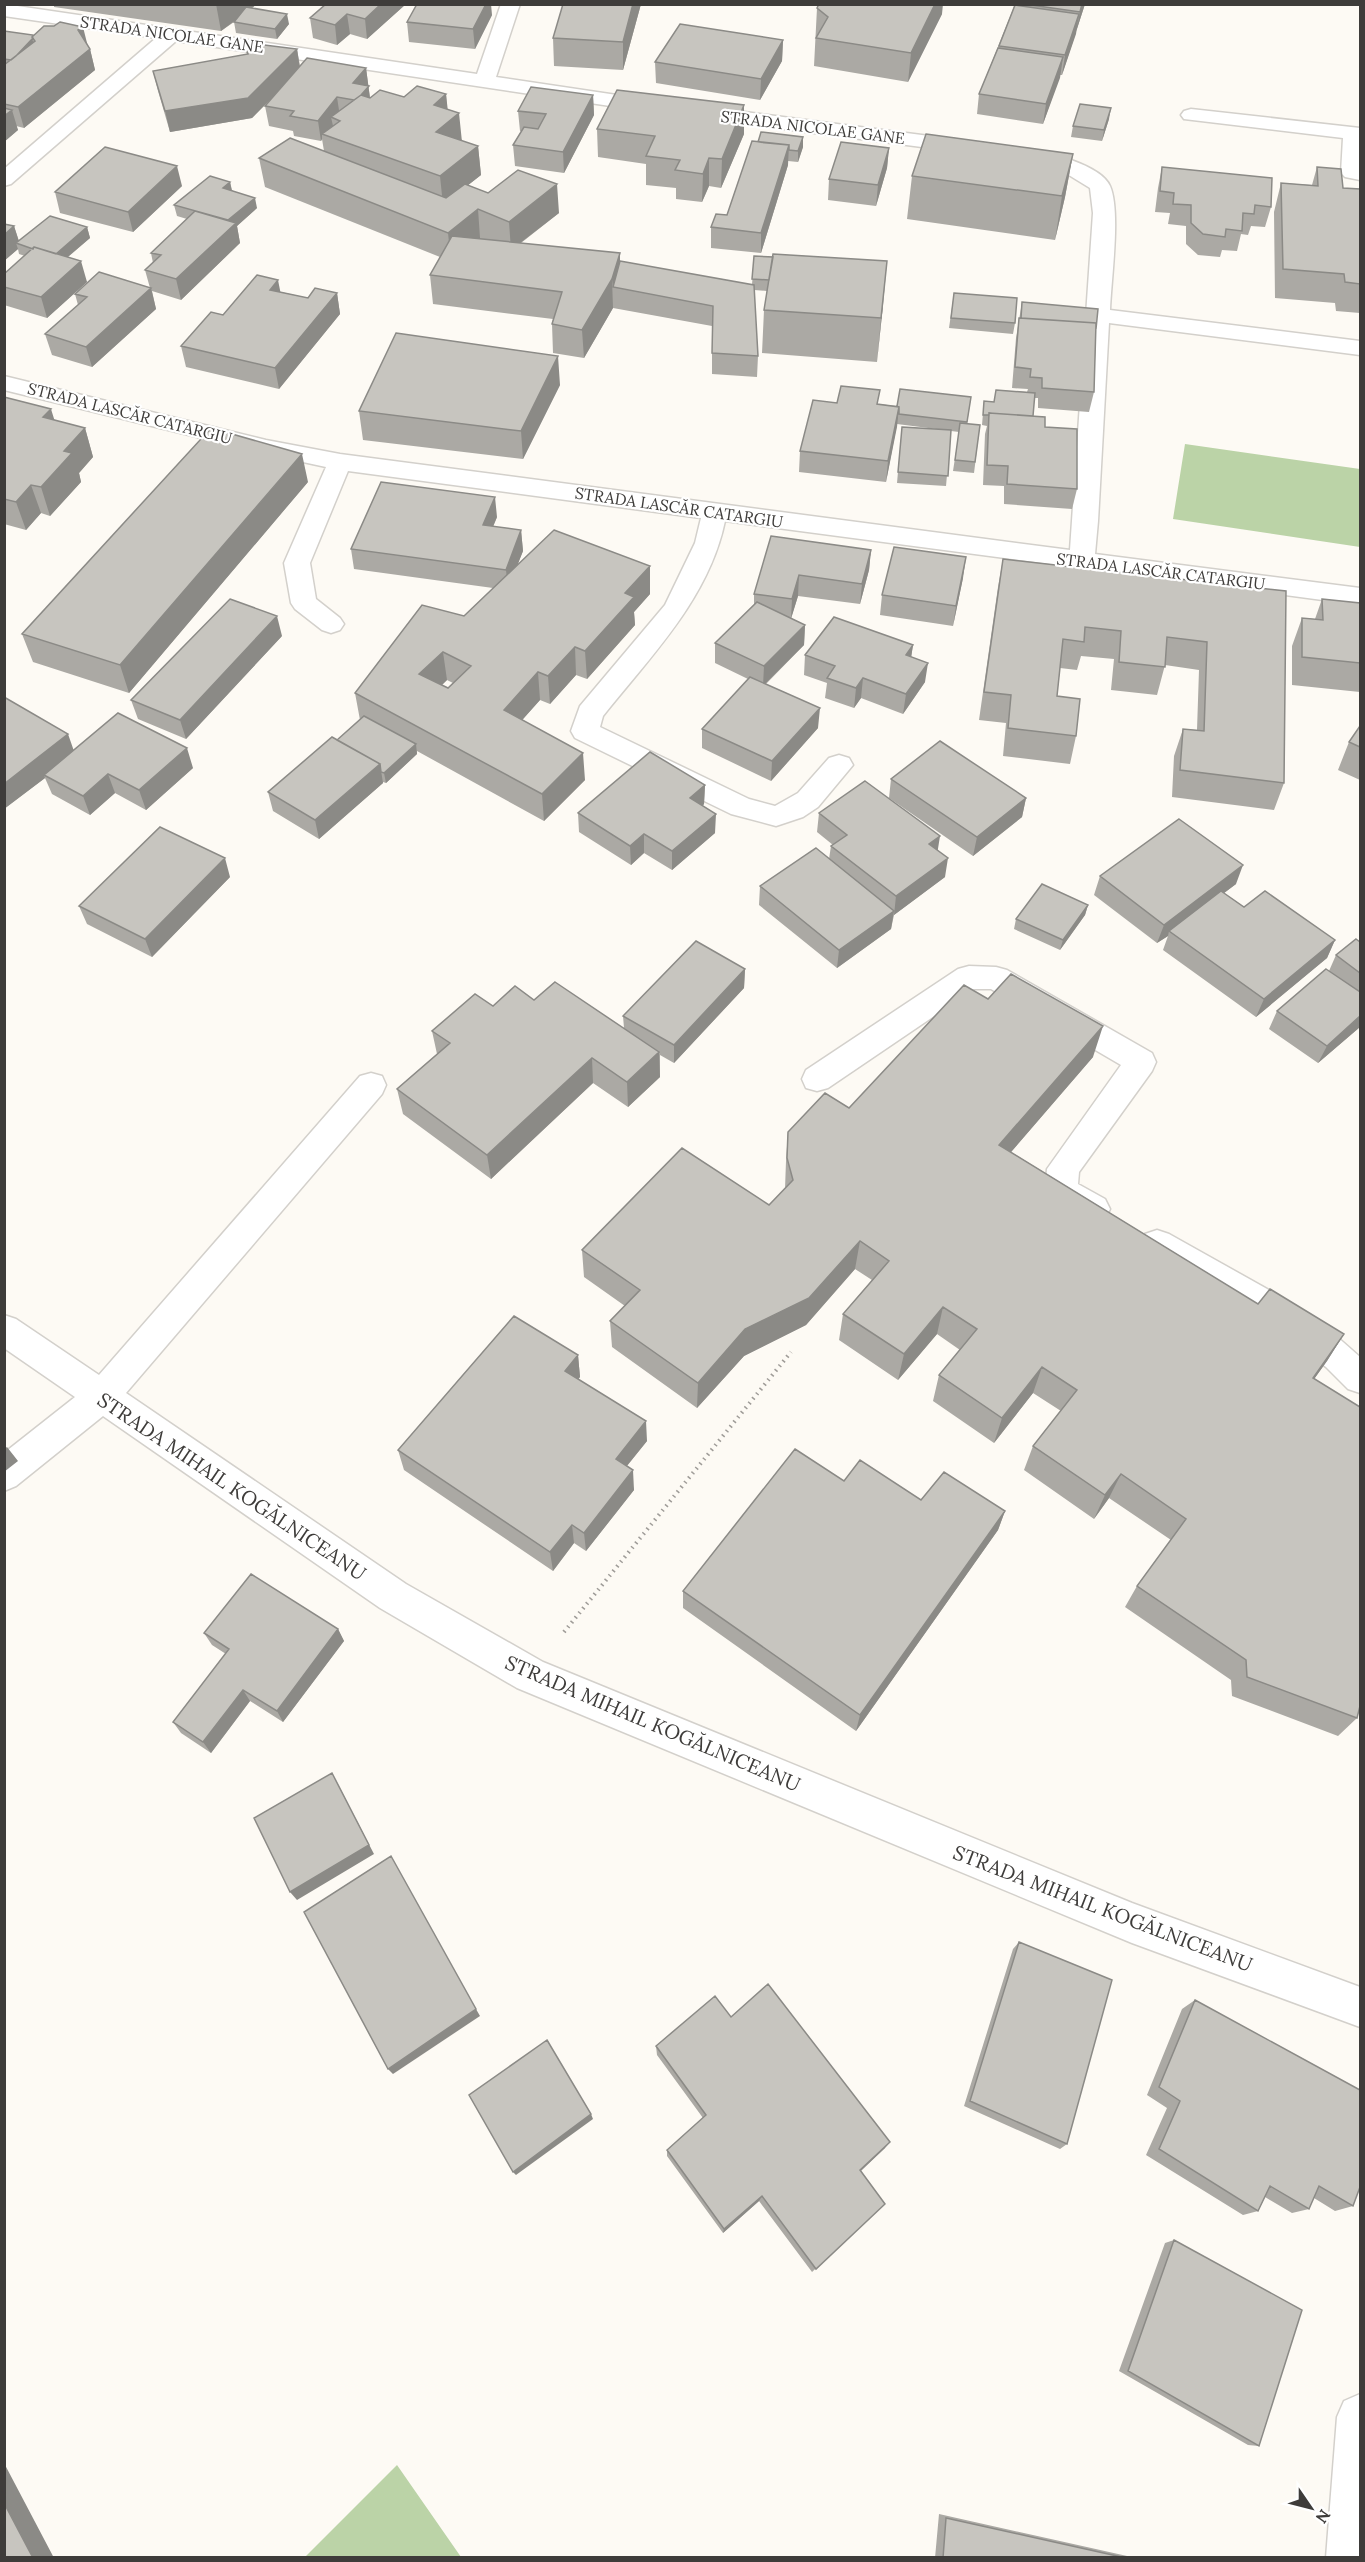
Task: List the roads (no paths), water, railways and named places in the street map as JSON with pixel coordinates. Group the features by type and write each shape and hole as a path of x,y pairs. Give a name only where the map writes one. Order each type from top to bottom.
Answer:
{"street":[{"path":"485,80 512,4"},
{"name":"STRADA NICOLAE GANE","path":"9,8 637,104 990,150"},
{"path":"4,180 173,34"},
{"path":"1191,115 1353,134 1352,172 1360,174"},
{"path":"1013,153 1048,158 1079,169 1100,186 1104,213 1086,521 1081,561"},
{"path":"1097,316 1125,317 1360,348"},
{"name":"STRADA LASCĂR CATARGIU","path":"4,383 266,447 340,462 1360,597"},
{"path":"331,624 304,603 297,563 340,462"},
{"path":"715,511 708,543 676,609 590,713 585,731 741,807 776,816 793,810 807,800 839,765"},
{"path":"817,1079 969,977 996,978 1141,1062 1063,1169 1061,1191 1282,1314 1338,1354 1360,1378"},
{"path":"4,1475 101,1397 371,1085"},
{"name":"STRADA MIHAIL KOGĂLNICEANU","path":"4,1329 393,1596 530,1675 1132,1923 1360,2007"},
{"path":"1349,2558 1360,2418"}]}
